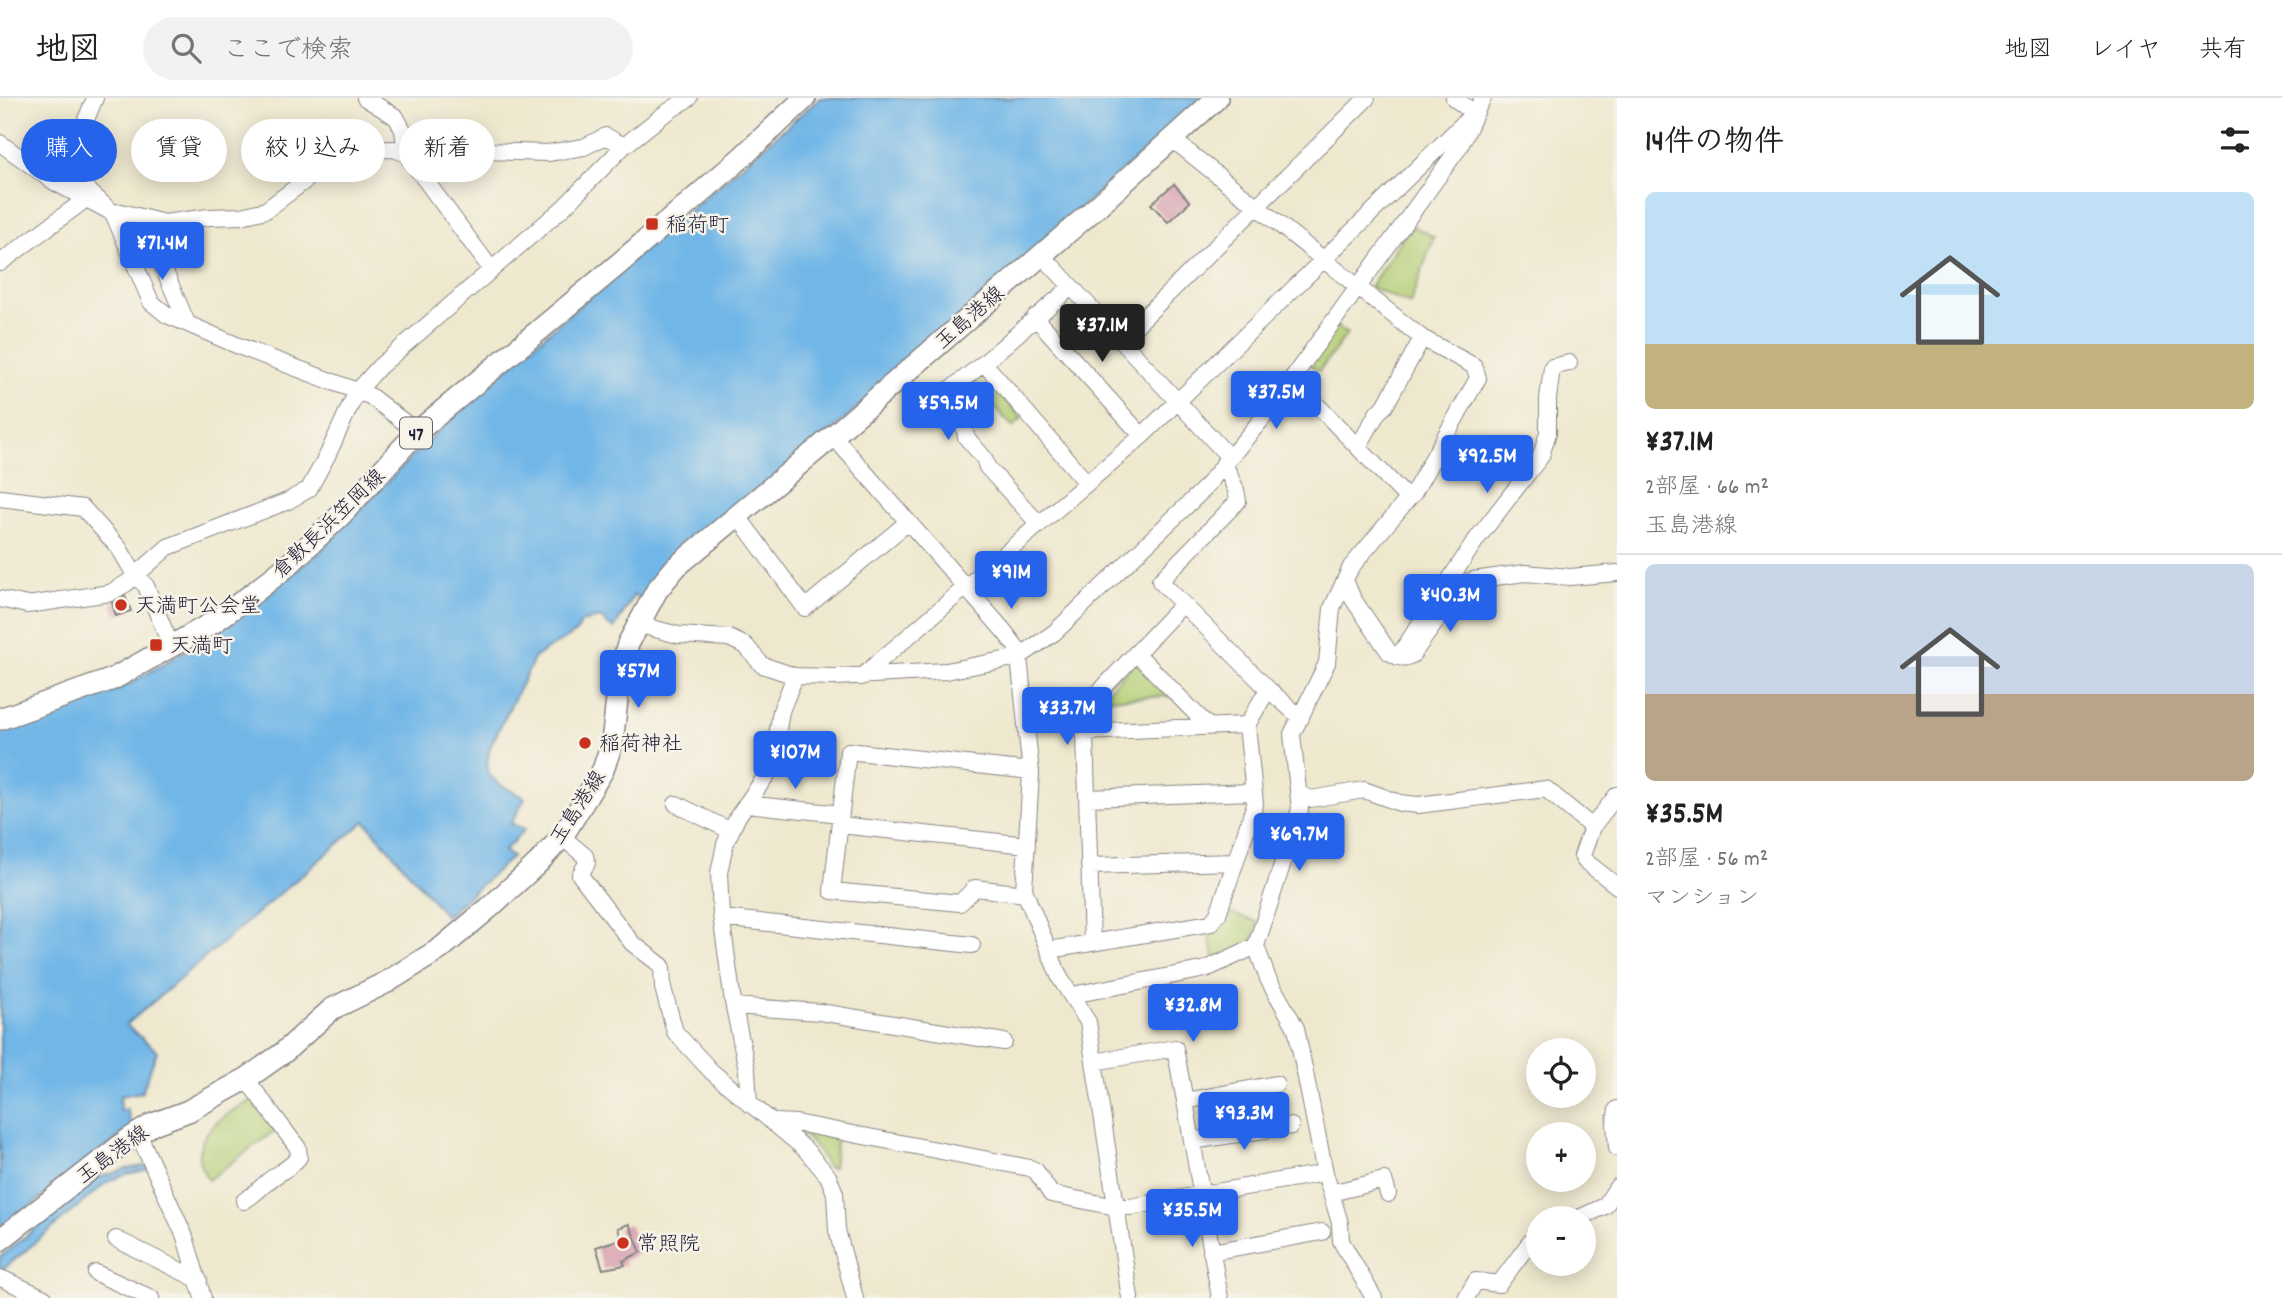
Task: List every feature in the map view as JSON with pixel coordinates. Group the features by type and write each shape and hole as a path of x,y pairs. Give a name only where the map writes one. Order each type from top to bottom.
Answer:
{"main road":[{"name":"倉敷長浜笠岡線","path":"0,719 113,679 214,622 286,567 341,514 417,432 621,262 741,158 805,98"},
{"name":"玉島港線","path":"0,1240 138,1133 199,1105 246,1079 283,1053 332,1009 387,982 440,949 489,908 562,837 603,770 612,743 620,674 628,644 657,590 676,567 833,436 1217,98"}],"street":[{"path":"95,98 82,129 64,140 60,150 63,160 82,184 113,213 151,302 167,315 379,401 417,432"},
{"path":"365,98 396,117 399,123"},
{"path":"0,599 27,606 119,589 168,547 288,501 309,489 356,393 379,367 563,208 624,146 689,98"},
{"path":"1120,341 1367,98"},
{"path":"1454,98 1474,113"},
{"path":"637,624 678,635 729,638 746,646 762,665 795,676 860,677 946,671 1019,657 1055,632 1203,490 1267,413 1458,149 1483,98"},
{"path":"860,677 1177,404 1474,113"},
{"path":"495,151 548,153 584,147 606,136 624,146"},
{"path":"1172,139 1422,338 1474,366 1478,378 1413,494 1351,566 1332,608 1327,663 1292,734 1300,809 1256,946 1268,979 1296,1028 1325,1173 1340,1223 1341,1241 1374,1298"},
{"path":"0,143 54,182 113,213 121,212 163,223 243,216 266,209 302,181 337,159 372,150 399,151"},
{"path":"427,182 491,269"},
{"path":"0,263 86,199"},
{"path":"149,220 163,267 187,323"},
{"path":"1041,254 1226,460 1238,501 1160,581 1268,689 1301,718"},
{"path":"1039,523 987,467 984,458 966,437 963,421 943,395 984,363 1070,287"},
{"path":"1035,317 1142,436"},
{"path":"1358,447 1378,412 1385,406 1422,338"},
{"path":"984,363 1087,483"},
{"path":"1398,657 1476,540 1541,456 1548,433 1552,367 1569,363"},
{"path":"1292,379 1408,499"},
{"path":"833,436 1017,648 1031,771 1026,894 1059,978 1088,1022 1130,1298"},
{"path":"0,498 83,508 119,548 135,575 146,586 171,646"},
{"path":"737,515 805,608 908,522"},
{"path":"1345,580 1353,598 1389,652 1406,658 1412,655 1460,588 1473,580 1525,573 1570,577 1617,573"},
{"path":"1092,943 1084,708 1183,604"},
{"path":"1136,653 1209,727"},
{"path":"749,1104 747,1070 734,1006 722,918 719,873 725,844 731,831 773,760 781,711 795,676"},
{"path":"1049,950 1211,923 1219,914 1255,804 1247,725 1268,689"},
{"path":"1084,732 1247,725"},
{"path":"1026,894 975,888 960,903 832,891 848,751 1031,771"},
{"path":"1299,794 1311,799 1364,790 1400,803 1418,805 1546,789 1592,827"},
{"path":"1087,798 1253,792"},
{"path":"1617,795 1592,827 1582,856 1617,886"},
{"path":"676,804 731,831"},
{"path":"746,804 840,820 1027,845"},
{"path":"562,837 584,856 587,863 580,875 612,918 632,943 662,966 663,988 675,1032 712,1072 805,1149 828,1177 835,1194 837,1230 855,1298"},
{"path":"1089,866 1236,862"},
{"path":"722,918 972,945"},
{"path":"1072,995 1206,969 1256,946"},
{"path":"734,1006 820,1012 1004,1042"},
{"path":"1094,1062 1175,1048 1220,1298"},
{"path":"244,1201 261,1191 265,1183 293,1165 299,1157 298,1148 246,1079"},
{"path":"1185,1101 1276,1084"},
{"path":"1617,1109 1617,1148"},
{"path":"775,1122 796,1123 1030,1168 1036,1171 1051,1194 1116,1207 1130,1207 1325,1173"},
{"path":"1192,1141 1291,1126"},
{"path":"138,1133 185,1237 203,1298"},
{"path":"1331,1193 1384,1180 1388,1194"},
{"path":"1596,1210 1605,1206 1617,1187"},
{"path":"1211,1252 1322,1232"},
{"path":"116,1239 199,1280"},
{"path":"1466,1298 1476,1281 1499,1284 1526,1248"},
{"path":"96,1273 151,1298"},
{"path":"3,1279 44,1298"}],"green space":[{"path":"1411,225 1434,237 1410,304 1370,287"},
{"path":"1336,326 1347,334 1319,371 1308,364"},
{"path":"980,371 1022,418 1013,427 970,380"},
{"path":"1134,663 1141,664 1174,696 1099,699"},
{"path":"1226,912 1258,922 1252,945 1215,960 1207,930"},
{"path":"254,1100 277,1129 208,1180 199,1159 200,1149 209,1130 235,1109"},
{"path":"798,1129 837,1137 833,1168 828,1167 816,1148"}],"water":[{"path":"820,98 1204,98 643,599 634,595 614,629 600,618 581,622 575,633 534,659 491,745 487,766 493,779 525,798 511,824 525,829 504,851 512,857 446,916 365,821 126,1025 157,1051 142,1092 120,1096 121,1111 127,1109 132,1127 0,1230 0,730 38,721 129,684 212,635 315,556 456,412"},
{"path":"150,1165 151,1169 123,1175 107,1182 0,1272 0,1257 98,1178"}],"building":[{"path":"1174,184 1190,202 1168,222 1151,204"},
{"name":"天満町公会堂","path":"125,596 131,611 116,616 112,603"},
{"name":"常照院","path":"629,1224 641,1252 623,1261 625,1265 603,1269 596,1247 621,1239 618,1228"}],"place":[{"name":"稲荷町","path":"652,224"},
{"name":"天満町公会堂","path":"121,605"},
{"name":"天満町","path":"156,645"},
{"name":"稲荷神社","path":"585,743"},
{"name":"常照院","path":"623,1243"}]}
